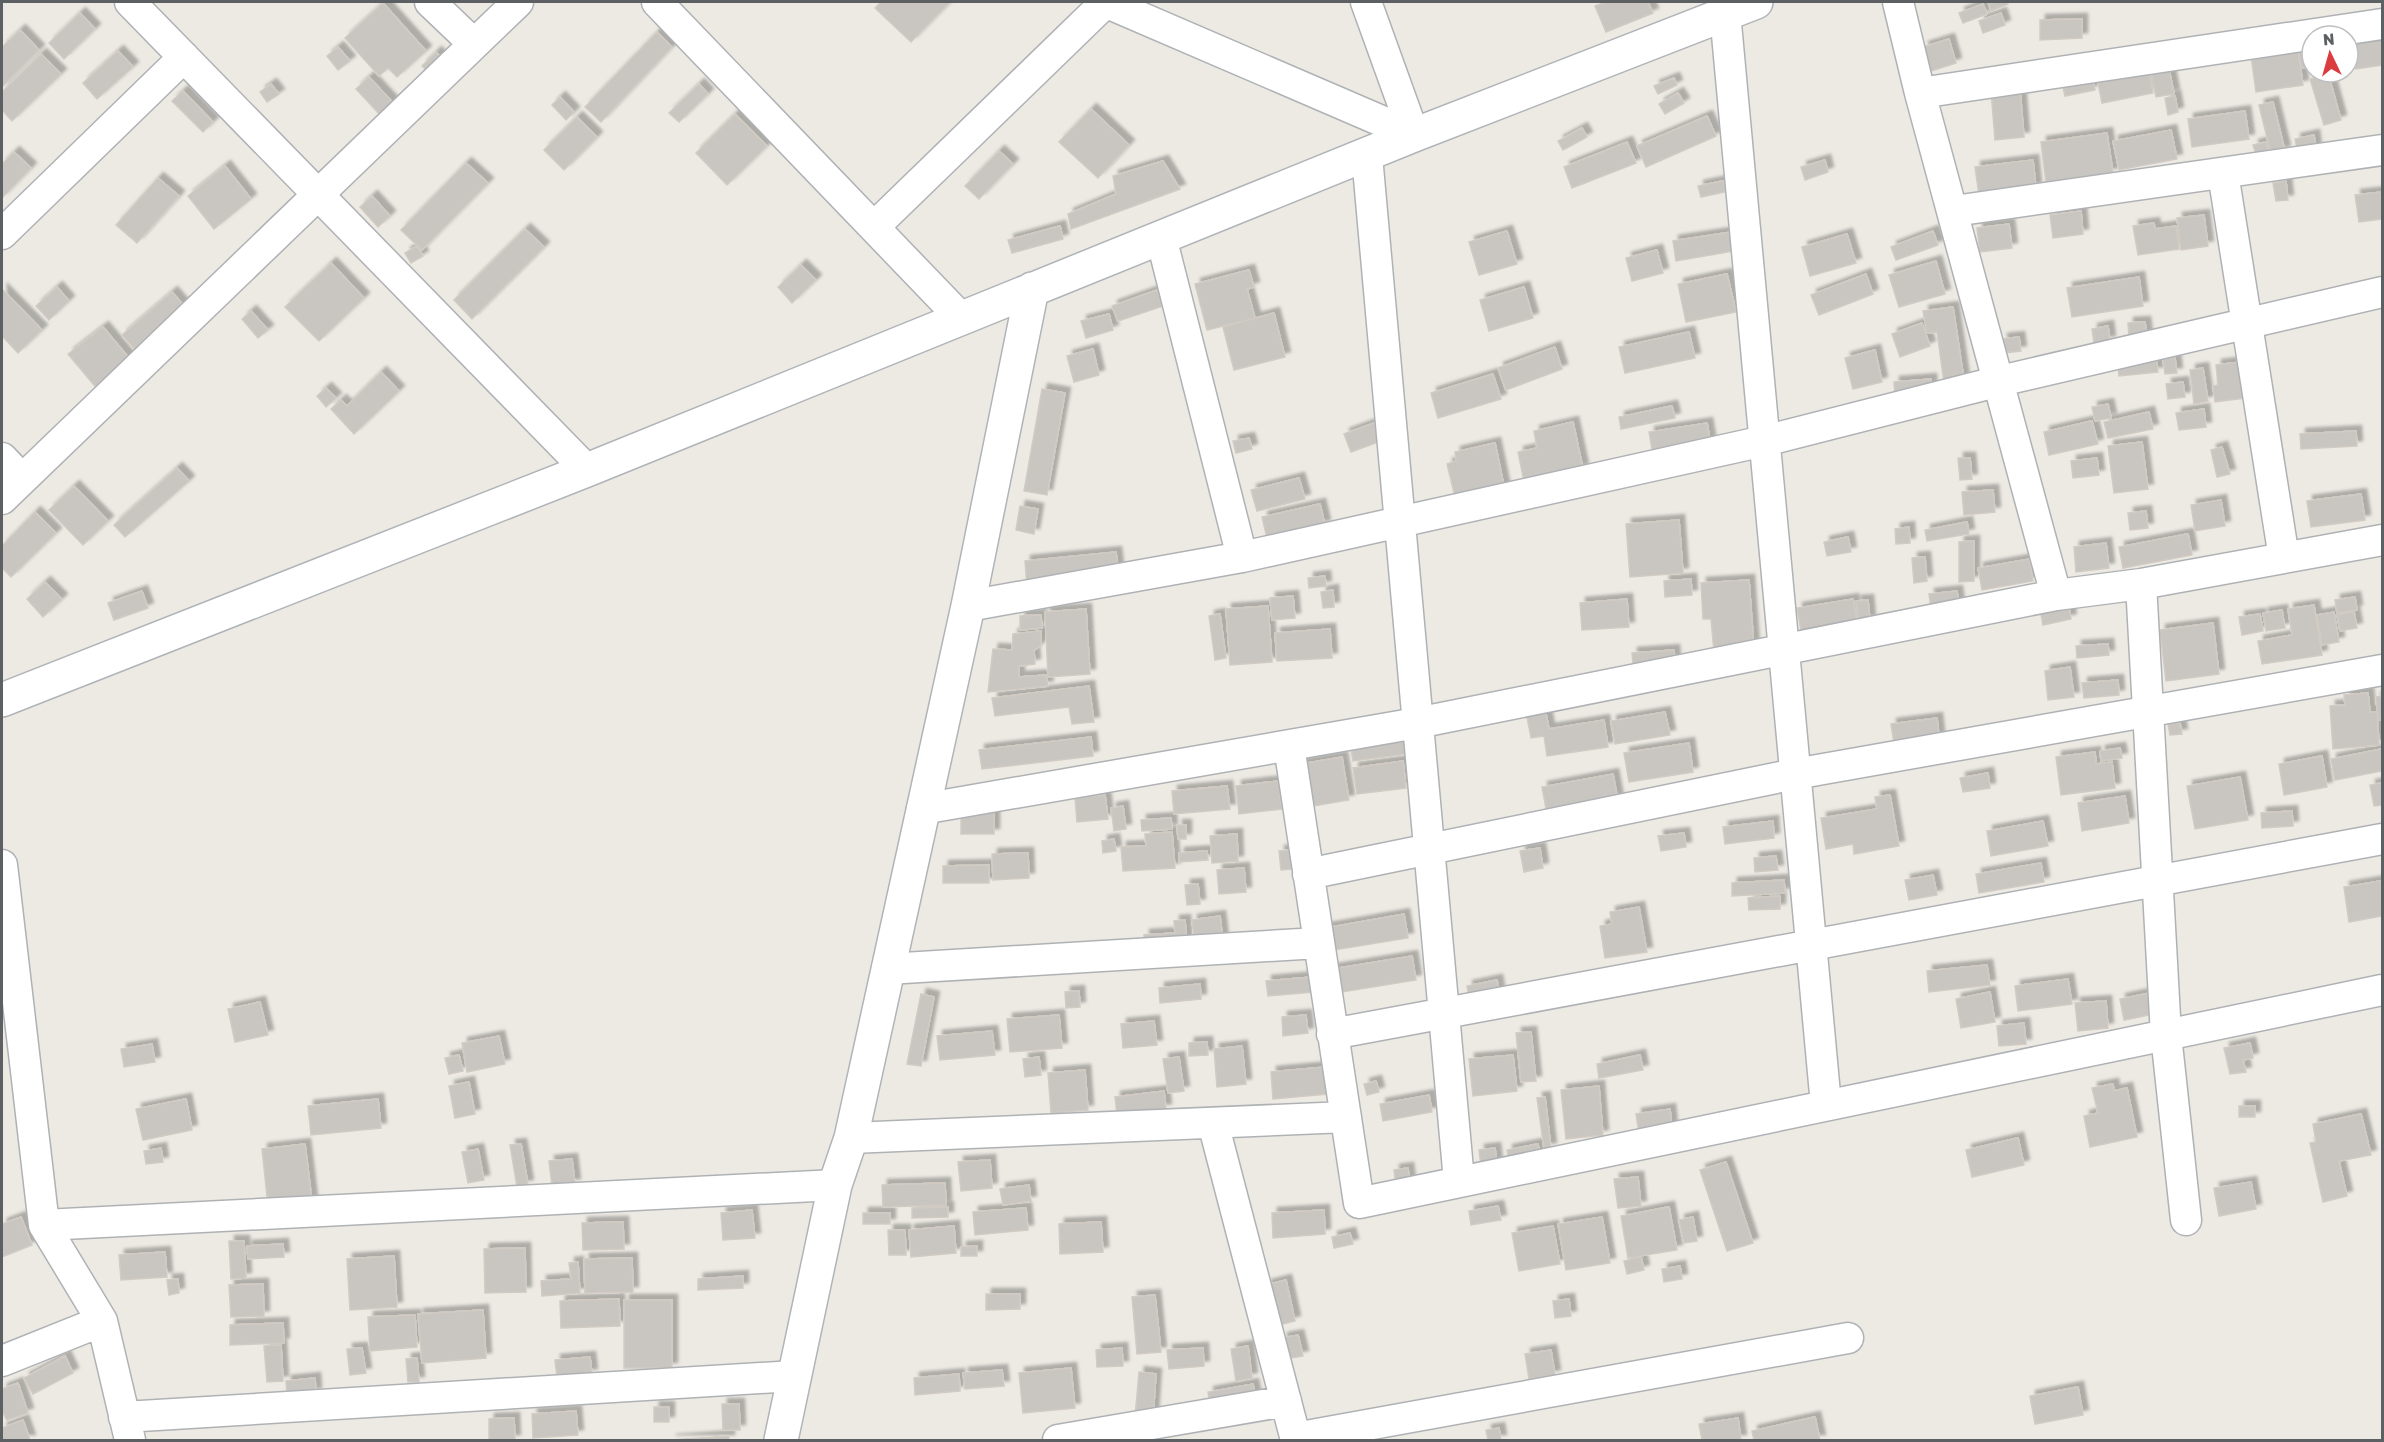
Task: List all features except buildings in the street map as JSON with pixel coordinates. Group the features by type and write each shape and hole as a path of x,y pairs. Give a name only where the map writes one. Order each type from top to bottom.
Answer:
{"street":[{"path":"130,2 587,470"},
{"path":"430,2 474,44"},
{"path":"2,458 12,489 518,2"},
{"path":"657,2 961,318"},
{"path":"874,227 1106,2 1414,135"},
{"path":"1366,2 1414,135"},
{"path":"2,700 587,470 1367,156 1414,135 1756,2"},
{"path":"1898,2 1920,93 2001,381 2056,595"},
{"path":"1725,14 1826,1105"},
{"path":"1920,93 2382,24"},
{"path":"2,234 184,57"},
{"path":"1954,211 2382,150"},
{"path":"1367,156 1459,1181"},
{"path":"2223,173 2284,558"},
{"path":"1161,237 1242,557"},
{"path":"781,1440 835,1185 851,1138 968,606 1032,289"},
{"path":"968,606 1242,557 1398,520 1764,441 2001,381 2382,292"},
{"path":"922,809 1417,723 2056,595 2141,584 2382,540"},
{"path":"2141,584 2166,1035 2186,1220"},
{"path":"1308,874 1795,774 2382,670"},
{"path":"1289,746 1359,1203 2382,990"},
{"path":"1332,1034 2382,839"},
{"path":"2,864 44,1225 102,1321 127,1429 794,1376"},
{"path":"887,969 1318,943"},
{"path":"851,1138 1346,1117"},
{"path":"1213,1123 1296,1439 1848,1338"},
{"path":"44,1225 835,1185"},
{"path":"2,1361 102,1321"},
{"path":"1058,1440 1286,1401"}]}
